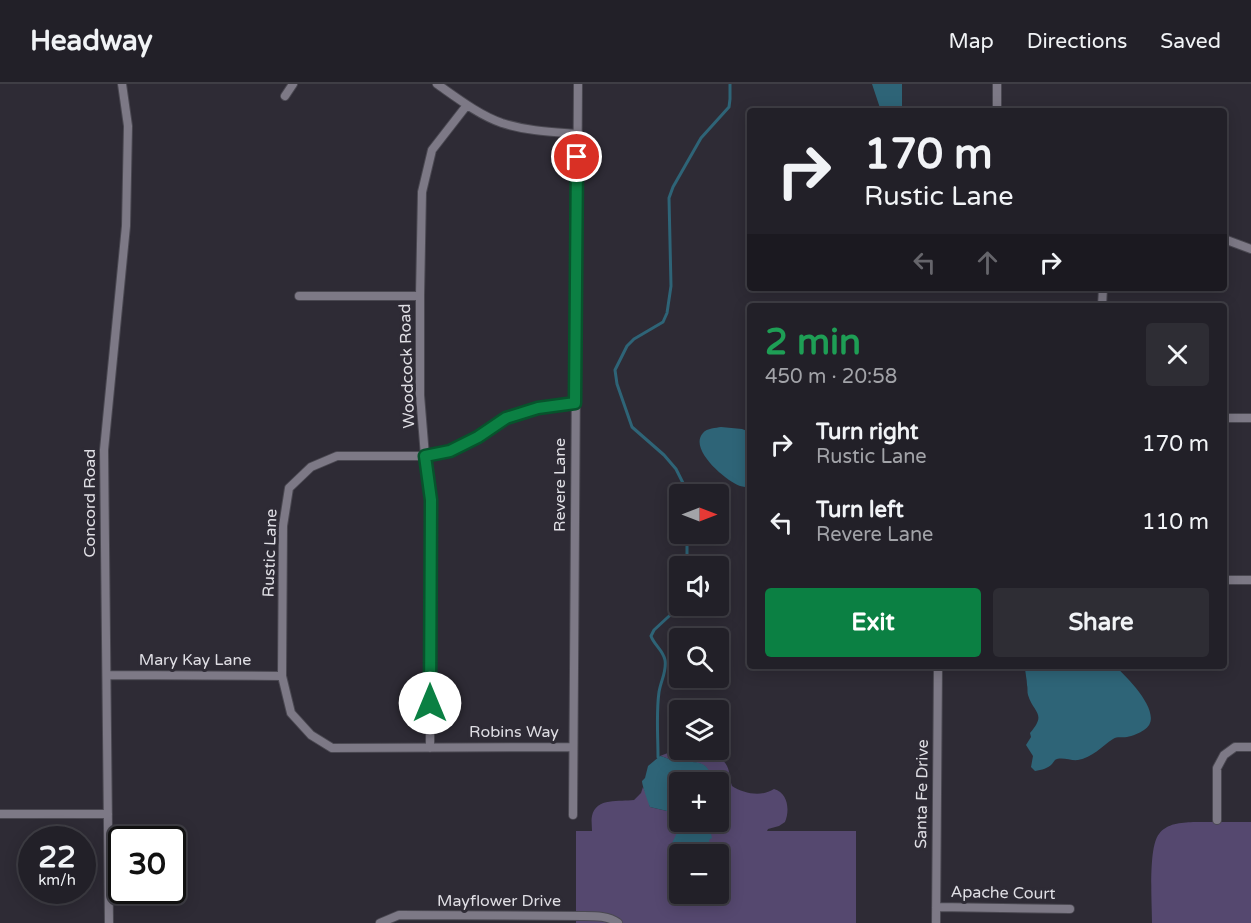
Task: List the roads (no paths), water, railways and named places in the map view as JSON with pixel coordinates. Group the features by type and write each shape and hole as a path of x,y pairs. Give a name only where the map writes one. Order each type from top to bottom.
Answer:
{"street":[{"name":"Concord Road","path":"109,923 104,450 126,226 128,126 122,84"},
{"path":"285,96 293,84"},
{"path":"437,84 467,105 501,122 537,131 577,134"},
{"name":"Revere Lane","path":"573,815 578,84"},
{"path":"997,84 997,108"},
{"name":"Woodcock Road","path":"430,748 431,500 420,395 422,192 432,150 467,105"},
{"path":"1227,240 1251,249"},
{"path":"299,296 420,296"},
{"name":"Rustic Lane","path":"282,676 283,526 289,489 311,467 337,456 425,456 450,451 478,437 506,418 538,408 575,403"},
{"path":"1227,418 1251,418"},
{"path":"1227,580 1251,580"},
{"name":"Santa Fe Drive","path":"936,923 938,669"},
{"name":"Mary Kay Lane","path":"107,675 282,676"},
{"name":"Robins Way","path":"282,676 291,713 311,735 332,748 573,747"},
{"path":"1217,820 1217,768 1224,755 1235,747 1251,747"},
{"path":"0,814 108,814"},
{"name":"Apache Court","path":"936,907 1070,909"},
{"name":"Mayflower Drive","path":"380,923 399,915 472,919 596,916 618,923"}],"water":[{"path":"872,84 902,84 902,108 880,108"},
{"path":"721,427 747,431 747,487 726,478 704,455 700,447 700,440 703,433 709,429"},
{"path":"1025,669 1118,669 1135,687 1148,706 1151,716 1150,724 1136,734 1113,739 1088,757 1078,760 1057,759 1047,768 1035,771 1031,767 1033,756 1026,745 1038,721 1038,714 1028,695"},
{"path":"660,756 669,760 702,764 710,772 669,772 669,812 650,807 642,781 648,766"},
{"path":"710,832 712,838 709,840 710,844 672,844 677,833"}],"waterway":[{"path":"684,484 676,469 664,455 632,427 617,384 615,370 627,346 634,339 663,322 667,313 671,286 669,198 701,138 729,107 730,84"},
{"path":"687,544 687,556"},
{"path":"658,757 658,700 665,672 665,660 651,636 654,630 669,616"}]}
